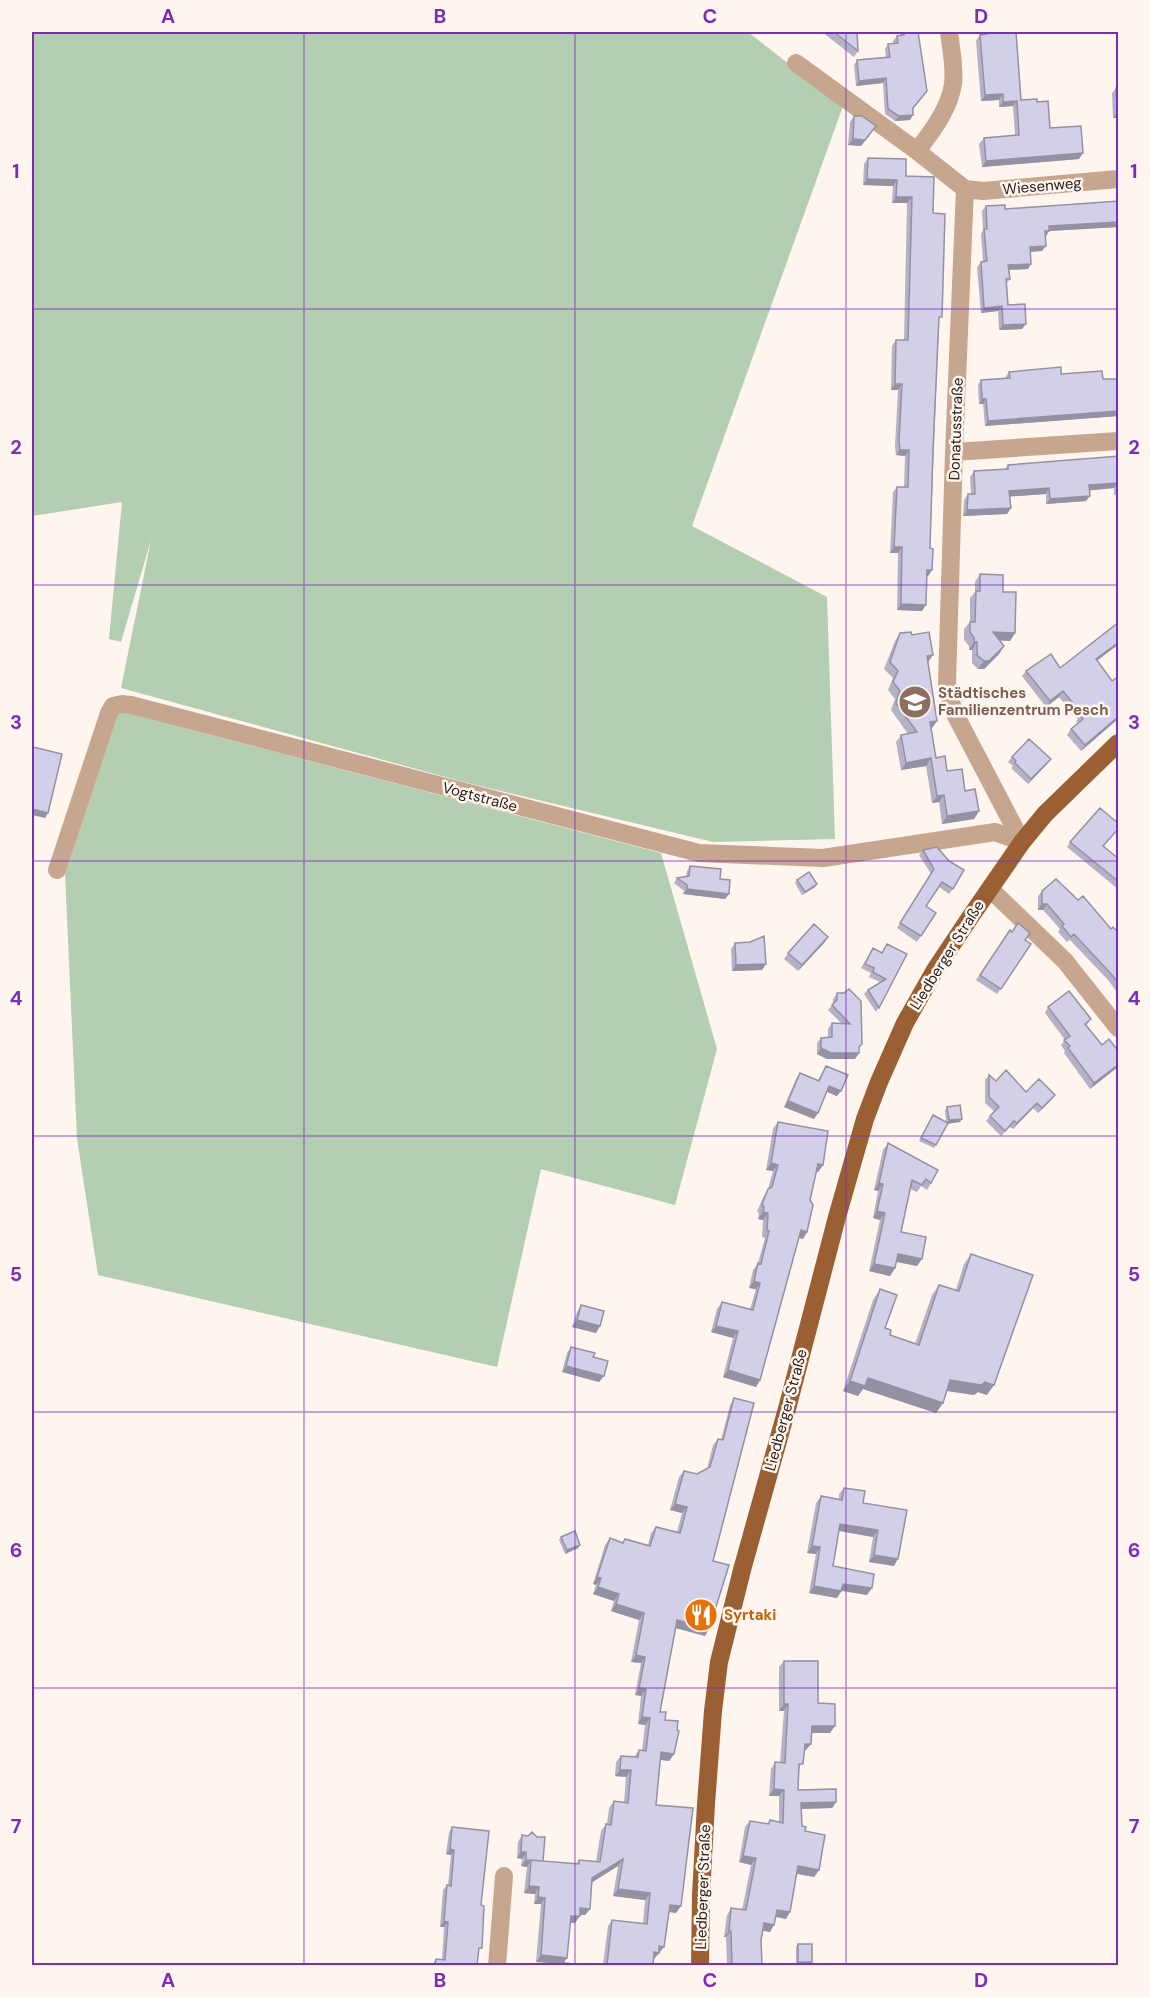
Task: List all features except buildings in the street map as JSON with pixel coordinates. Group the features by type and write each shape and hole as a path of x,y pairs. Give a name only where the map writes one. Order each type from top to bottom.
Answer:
{"main road":[{"name":"Liedberger Straße","path":"700,1965 700,1895 717,1673 728,1623 865,1119 892,1050 935,970 1022,842 1058,801 1119,743"}],"street":[{"path":"917,151 941,116 951,92 953,67 949,32"},
{"path":"796,63 965,189"},
{"name":"Wiesenweg","path":"965,189 982,191 1119,179"},
{"name":"Donatusstraße","path":"965,189 947,673 949,694 956,716 1022,842"},
{"path":"954,452 1119,441"},
{"name":"Vogtstraße","path":"57,870 109,712 112,706 122,704 699,853 823,858 995,832 1022,842"},
{"name":"Liedberger Straße","path":"990,889 1065,962 1119,1028"},
{"path":"497,1965 504,1876"}],"green space":[{"path":"32,32 748,32 843,106 692,526 827,597 835,839 713,842 471,784 121,688 151,540 121,642 109,639 122,502 32,516"},
{"path":"119,711 661,853 717,1049 675,1205 541,1169 497,1367 98,1275 77,1139 65,874"}],"place":[{"name":"Städtisches Familienzentrum Pesch","path":"915,702"},
{"name":"Syrtaki","path":"701,1615"}]}
